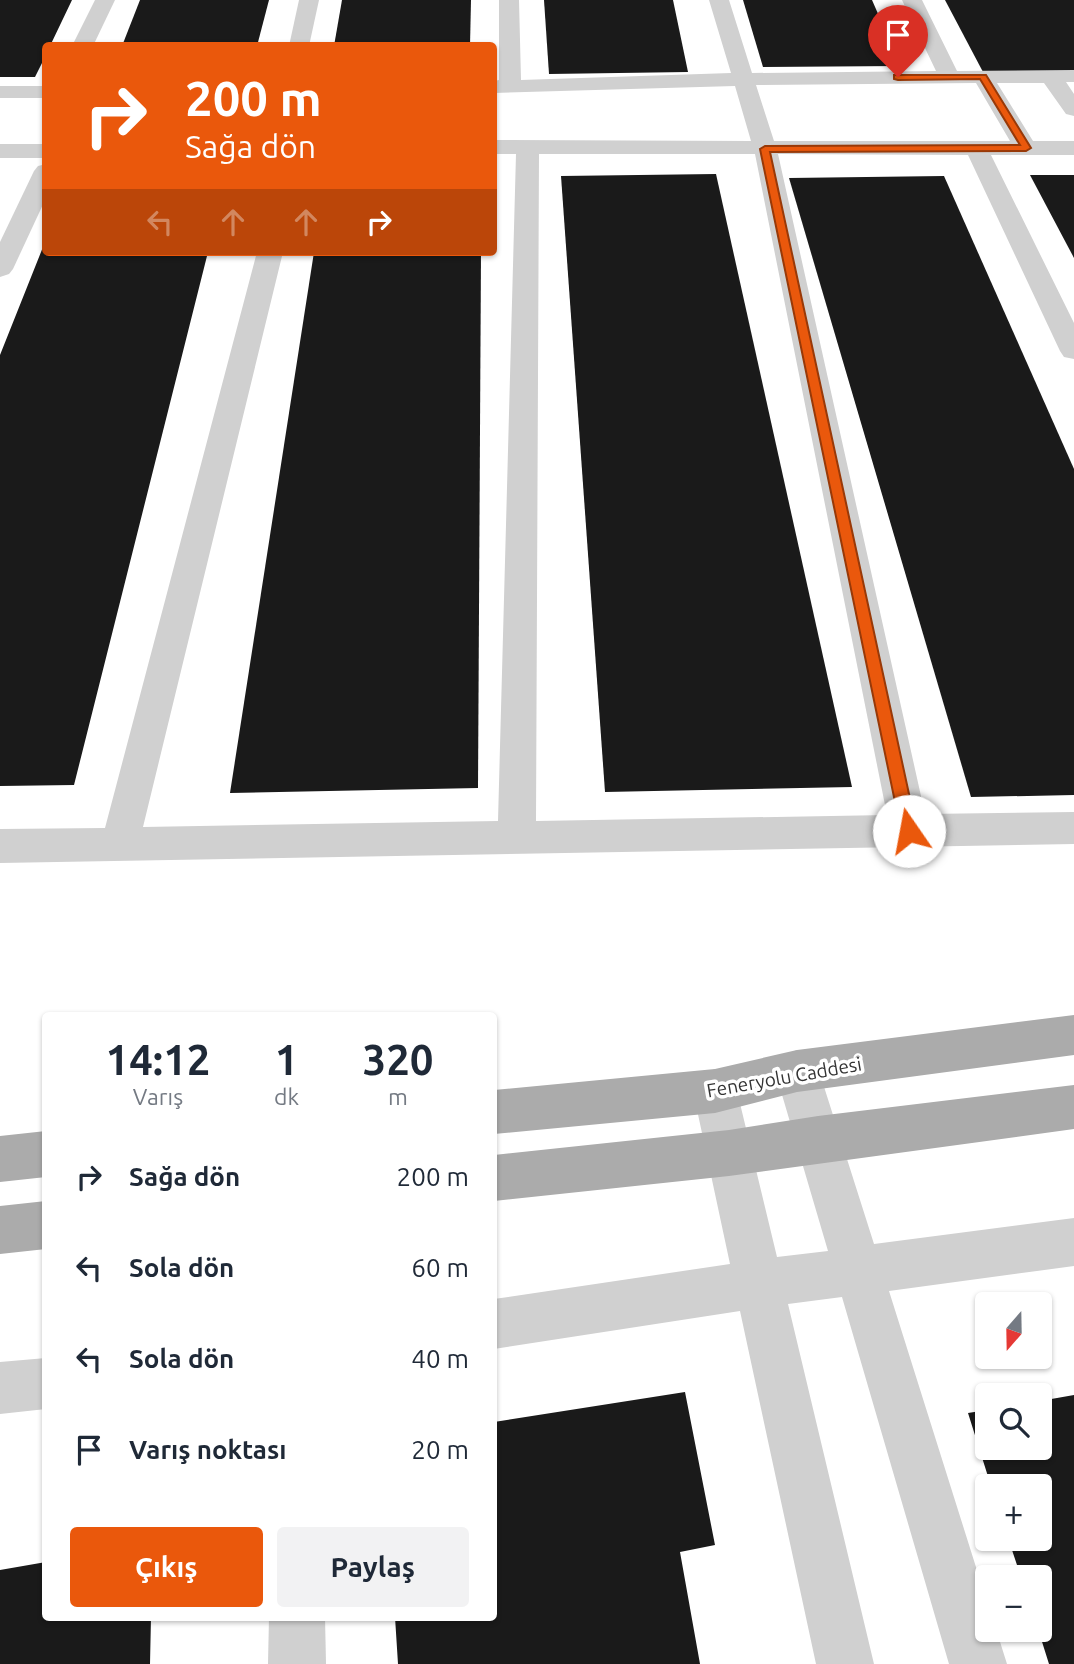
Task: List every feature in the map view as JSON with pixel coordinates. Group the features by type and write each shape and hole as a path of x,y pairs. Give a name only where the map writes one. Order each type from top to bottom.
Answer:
{"main road":[{"name":"Feneryolu Caddesi","path":"497,1112 715,1091 797,1071 1074,1035"},
{"path":"497,1178 729,1153 817,1139 1074,1107"},
{"path":"0,1158 42,1154"},
{"path":"0,1230 42,1225"}],"street":[{"path":"84,42 105,0"},
{"path":"300,42 309,0"},
{"path":"509,0 502,87 741,79 1074,76"},
{"path":"719,0 741,79 765,149 909,831"},
{"path":"912,0 950,77"},
{"path":"983,76 1026,148"},
{"path":"1050,76 1074,109"},
{"path":"0,92 42,92"},
{"path":"497,147 1074,148"},
{"path":"517,837 528,147"},
{"path":"978,149 1074,351"},
{"path":"0,151 42,151"},
{"path":"0,270 42,180"},
{"path":"120,844 269,256"},
{"path":"0,846 1074,828"},
{"path":"797,1071 978,1664"},
{"path":"715,1091 845,1664"},
{"path":"497,1324 759,1284 1074,1242"},
{"path":"0,1388 42,1383"},
{"path":"297,1621 297,1664"}],"building":[{"path":"0,0 72,0 52,42 42,42 42,63 35,77 0,77"},
{"path":"140,0 269,0 258,42 124,42"},
{"path":"342,0 471,0 470,42 335,42"},
{"path":"544,0 673,0 688,72 549,74"},
{"path":"743,0 872,0 901,66 763,67"},
{"path":"945,0 1074,0 1074,71 983,72"},
{"path":"716,174 852,787 605,792 561,176"},
{"path":"1030,175 1074,175 1074,258"},
{"path":"944,176 1074,469 1074,795 971,797 789,178"},
{"path":"42,250 42,256 207,256 74,785 0,786 0,355"},
{"path":"313,256 481,256 478,788 230,793"},
{"path":"685,1392 715,1545 680,1552 700,1664 398,1664 395,1621 497,1621 497,1422"},
{"path":"1074,1395 1074,1664 1049,1664 1042,1642 1052,1642 1052,1565 1017,1565 1012,1551 1052,1551 1052,1474 987,1474 983,1460 1052,1460 1052,1399"},
{"path":"975,1412 975,1435 968,1413"},
{"path":"42,1563 42,1621 151,1621 150,1664 0,1664 0,1570"}],"route":[{"path":"898,77 983,76 1026,148 765,149 909,831"}]}
